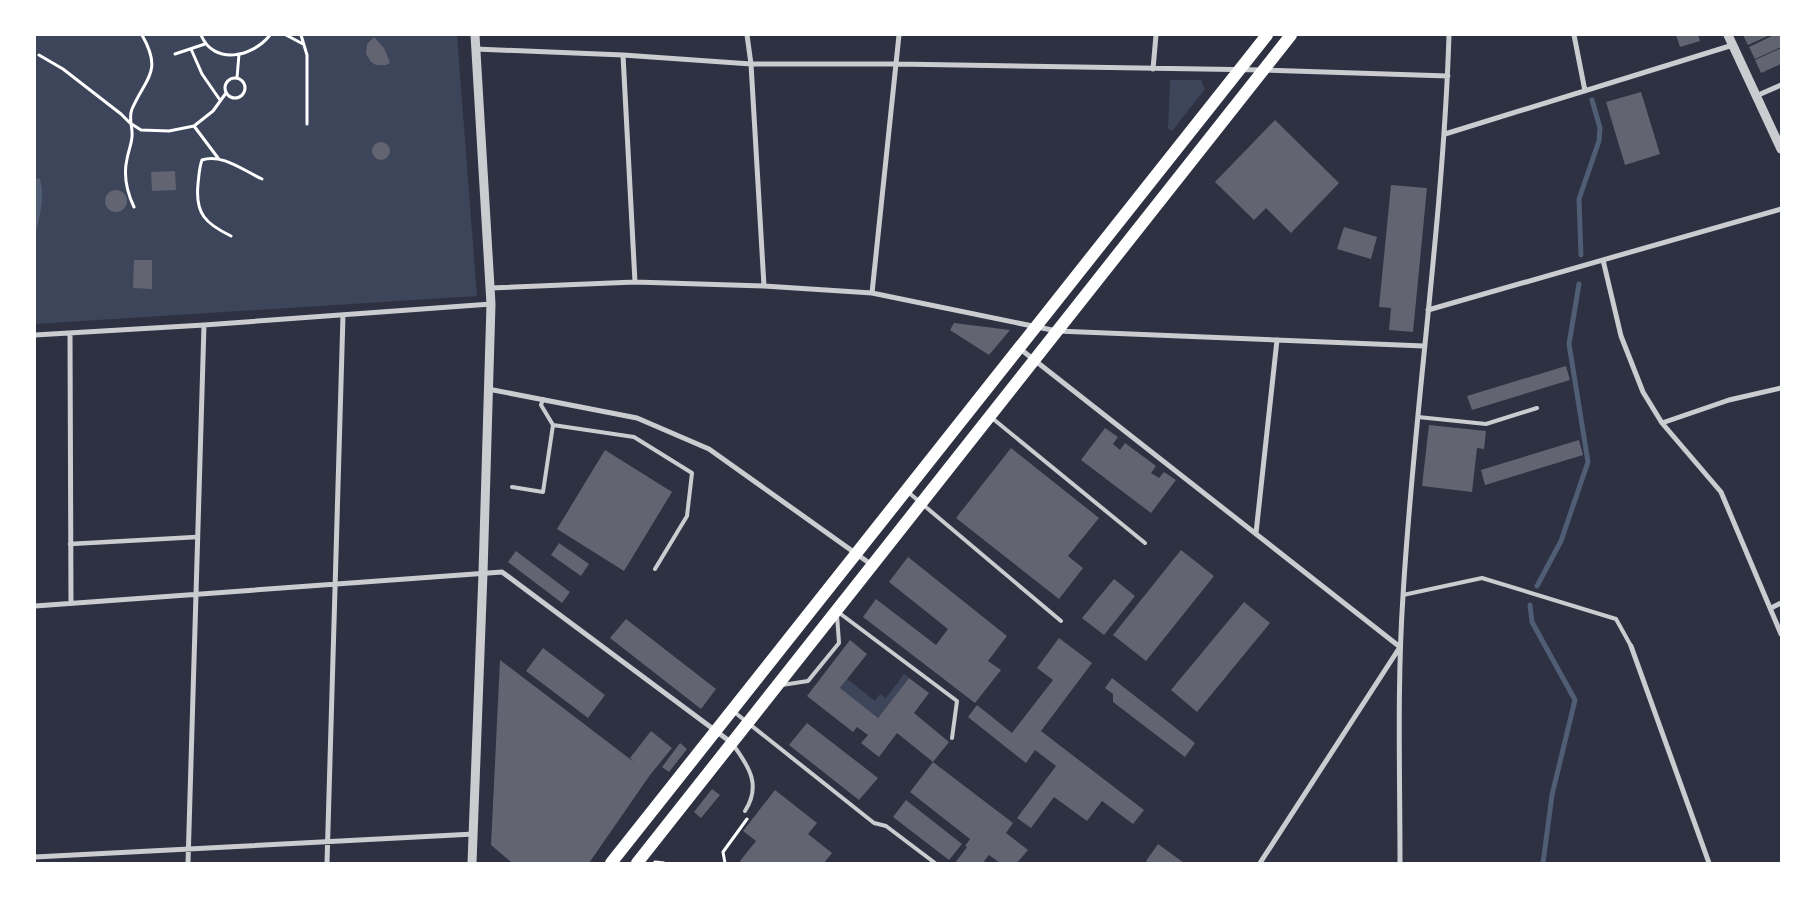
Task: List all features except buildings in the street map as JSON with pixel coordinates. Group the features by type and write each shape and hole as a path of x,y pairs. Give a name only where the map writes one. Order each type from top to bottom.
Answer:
{"main road":[{"path":"611,863 1267,35"},
{"path":"637,863 1291,35"}],"street":[{"path":"472,863 491,304 475,35"},
{"path":"747,35 751,64 764,286"},
{"path":"872,293 899,35"},
{"path":"1152,69 1156,35"},
{"path":"1400,863 1400,647 1402,595 1445,134 1449,35"},
{"path":"1574,35 1585,90"},
{"path":"1728,35 1781,149"},
{"path":"1445,134 1733,45"},
{"path":"476,49 623,55 751,64 897,64 1264,70 1448,76"},
{"path":"623,55 634,282"},
{"path":"1756,96 1781,85"},
{"path":"1428,310 1781,209"},
{"path":"1603,260 1621,336 1643,392 1662,423 1721,492 1781,634"},
{"path":"490,288 634,282 764,286 872,293 1057,331 1424,346"},
{"path":"35,335 491,304"},
{"path":"327,863 343,315"},
{"path":"188,863 204,325"},
{"path":"70,333 71,603"},
{"path":"1256,533 1277,340"},
{"path":"1019,348 1400,647"},
{"path":"488,388 637,418 709,449 873,565"},
{"path":"1662,423 1729,400 1781,388"},
{"path":"70,544 197,536"},
{"path":"35,606 502,572 732,743"},
{"path":"1770,608 1781,603"},
{"path":"1631,646 1709,863"},
{"path":"1260,863 1400,647"},
{"path":"35,857 474,834"}],"lane":[{"path":"512,487 543,492 554,425 542,405 543,399"},
{"path":"1418,417 1486,424 1537,408"},
{"path":"990,416 1145,543"},
{"path":"554,425 634,437 692,473 687,516 655,569"},
{"path":"906,490 1061,621"},
{"path":"1402,595 1482,578 1616,619 1631,646"},
{"path":"778,685 808,681 839,643 836,611"},
{"path":"836,611 957,701 952,738"},
{"path":"732,710 874,823 886,826 935,863"},
{"path":"732,743 742,758 752,782 752,800 745,812"}],"path":[{"path":"134,208 126,191 125,166 132,136 130,123 132,111 152,73 152,54 143,37 147,35"},
{"path":"201,35 205,44 210,49 222,54 245,53 263,44 270,35"},
{"path":"286,35 303,44"},
{"path":"301,35 307,54 307,124"},
{"path":"175,54 205,44"},
{"path":"191,49 202,74 220,100"},
{"path":"237,78 239,54"},
{"path":"39,55 63,69 141,130 156,132 194,126 213,111 226,93 226,83 231,78 237,78 244,84 244,94 235,98 226,93"},
{"path":"194,126 218,159"},
{"path":"231,236 211,226 201,214 197,196 202,160 211,157 218,159 262,179"}],"shaded area":[{"path":"35,35 457,35 477,296 35,324"},
{"path":"1170,80 1201,80 1205,89 1172,131 1168,128"},
{"path":"35,178 40,179 42,200 35,235"},
{"path":"904,674 909,678 878,718 840,689 847,679 875,701 880,694 886,698"}],"waterway":[{"path":"1581,255 1579,199 1599,141 1600,128 1592,100"},
{"path":"1537,586 1561,541 1588,462 1569,344 1579,284"},
{"path":"1530,605 1532,622 1575,700 1552,795 1543,863"}]}
